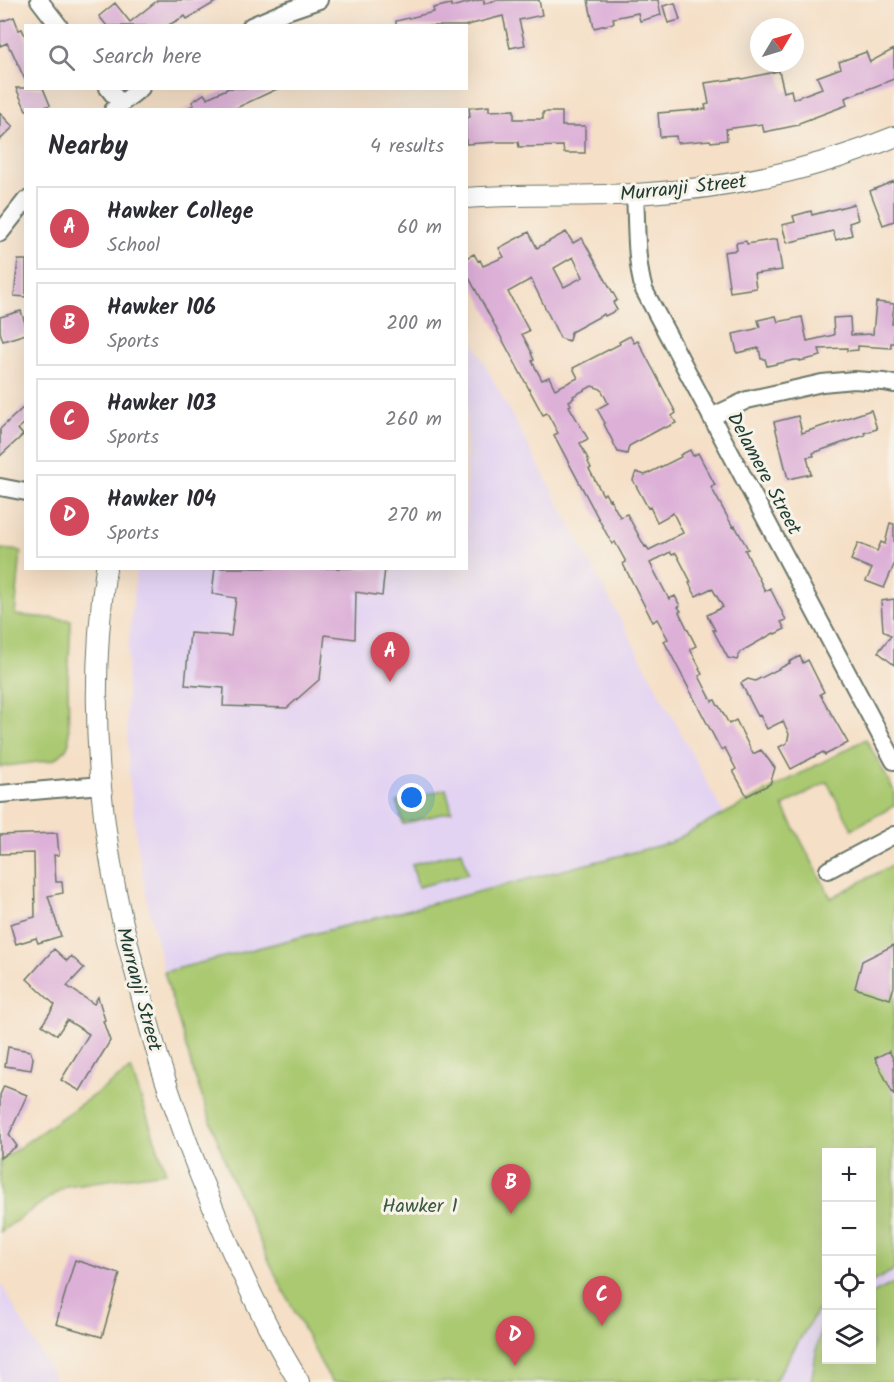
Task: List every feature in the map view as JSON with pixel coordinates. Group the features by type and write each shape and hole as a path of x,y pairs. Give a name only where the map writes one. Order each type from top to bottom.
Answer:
{"street":[{"path":"39,0 57,24"},
{"path":"256,24 319,0"},
{"path":"109,90 117,106 138,90"},
{"name":"Murranji Street","path":"468,198 635,194 703,189 798,170 894,137"},
{"name":"Delamere Street","path":"635,194 637,252 645,290 894,761"},
{"path":"0,234 24,203"},
{"path":"711,417 747,400 822,383 854,380 894,384"},
{"path":"0,487 24,492"},
{"name":"Murranji Street","path":"106,570 100,612 97,709 104,818 119,905 157,1054 202,1181 266,1322 299,1382"},
{"path":"0,794 101,785"},
{"path":"828,870 894,835"}],"shaded area":[{"path":"468,333 724,814 669,843 164,972 147,900 129,774 126,713 128,651 136,570 468,570"},
{"path":"894,1270 894,1382 774,1382 817,1311 822,1308 822,1364 876,1364 876,1280"},
{"path":"0,1282 57,1382 0,1382"}],"green space":[{"path":"0,549 21,551 15,615 71,620 68,680 69,742 61,754 53,760 0,767"},
{"name":"Hawker 1","path":"866,739 894,791 894,806 852,829 827,782 783,806 831,898 894,864 894,1270 876,1280 876,1148 822,1148 822,1308 817,1311 774,1382 332,1382 274,1272 230,1175 194,1074 164,972 669,843"},
{"path":"446,789 452,811 403,824 397,802"},
{"path":"462,851 468,874 418,887 412,864"},
{"path":"131,1069 166,1172 66,1186 0,1232 0,1161"},
{"path":"894,1283 894,1382 811,1382 822,1320 822,1364 876,1364 876,1292"}],"building":[{"path":"158,0 219,0 187,19 185,16 171,24 105,24 99,16 115,3 130,22"},
{"path":"479,0 484,0 484,4 496,0 539,0 542,15 519,20 525,45 510,48 503,16 468,25 396,24 396,21 434,12 433,8 451,4 451,7"},
{"path":"588,0 658,0 661,15 640,21 638,13 613,18 614,23 594,28"},
{"path":"675,3 680,20 668,23 663,6"},
{"path":"14,17 19,30 22,29 24,34 24,78 7,43 0,46 0,22"},
{"path":"894,49 894,79 845,98 847,105 799,123 799,125 764,132 762,124 726,129 727,140 711,142 710,140 677,143 676,136 660,137 658,113 706,109 705,105 709,104 705,83 779,72 784,92 791,90 793,99 822,88 817,77 841,68 839,62 866,52 870,62"},
{"path":"16,88 44,90 50,105 43,108 25,108"},
{"path":"225,90 275,90 236,108 187,108 194,105 192,102 204,94 207,98"},
{"path":"489,106 489,111 514,110 514,119 543,119 543,112 562,112 562,126 585,126 585,153 564,153 563,146 519,147 518,142 468,144 469,108"},
{"path":"0,113 13,127 0,140"},
{"path":"894,181 894,221 883,225 870,191"},
{"path":"854,204 858,220 849,223 852,235 836,240 833,231 787,243 782,225 795,222 793,216 811,211 812,215"},
{"path":"529,232 537,248 566,232 573,243 582,238 617,300 613,303 617,310 605,316 604,314 571,332 569,341 560,338 531,279 508,292 529,331 522,334 542,380 549,377 555,389 578,378 573,368 620,344 619,342 630,336 634,343 638,341 676,413 672,416 676,423 629,446 627,454 618,452 597,409 608,403 601,389 592,386 573,396 574,398 569,401 571,405 569,406 588,439 580,443 589,461 591,468 589,469 603,495 605,493 610,499 620,517 627,514 645,547 649,550 683,533 673,513 657,522 633,480 636,472 645,475 690,450 693,456 698,453 715,485 711,487 748,549 745,550 765,591 770,588 786,620 781,622 785,629 740,652 737,660 728,658 707,615 723,607 712,588 696,596 676,553 672,555 670,552 650,563 669,599 675,596 680,606 678,607 681,611 679,612 696,646 690,649 702,674 699,676 712,701 715,700 729,724 736,720 753,754 761,750 775,768 770,784 747,796 733,771 736,769 725,748 721,750 664,641 668,639 657,619 653,622 623,564 626,562 615,542 612,544 554,435 558,433 547,413 543,415 468,276 468,257 474,254 483,266 504,257 499,248","holes":["573,257 583,277 564,287 554,268"]},
{"path":"777,239 782,270 754,274 756,288 730,292 724,252 737,250 736,243 746,241 747,244"},
{"path":"18,260 24,260 24,297 14,296"},
{"path":"876,302 894,304 892,324 894,324 894,343 891,343 891,348 858,346 858,350 847,351 847,348 819,349 821,356 767,366 765,359 761,359 759,348 737,353 733,334 760,327 758,320 776,316 778,322 802,317 807,341 834,335 833,318 850,317 851,335 873,334"},
{"path":"21,311 24,320 24,335 3,341 0,332 0,317"},
{"path":"24,407 24,424 18,429 23,435 0,456 0,429"},
{"path":"871,410 877,429 813,453 814,456 807,457 811,474 788,479 774,422 798,416 802,433"},
{"path":"890,523 894,524 894,565 884,588 866,581 872,569 851,560 858,543 877,551 881,542 885,544"},
{"path":"215,570 385,570 382,596 356,592 355,639 325,635 320,679 287,708 223,706 224,688 185,685 190,633 231,636 236,598 212,594"},
{"path":"894,599 894,665 878,652 891,636 883,630 881,601"},
{"path":"800,656 803,663 808,660 824,692 820,694 848,743 825,755 823,752 791,769 779,747 787,743 789,734 783,721 767,729 741,683 748,679 755,681"},
{"path":"57,833 59,855 54,855 56,882 62,882 63,893 48,896 61,936 38,943 36,938 16,944 10,924 35,917 34,853 0,854 0,835"},
{"path":"894,945 894,987 890,999 855,988 862,961"},
{"path":"54,949 67,961 71,956 84,968 67,986 94,1004 98,997 110,1041 80,1091 61,1080 89,1034 67,1020 57,1035 42,1025 55,1005 27,979"},
{"path":"8,1047 30,1051 33,1058 31,1070 5,1066"},
{"path":"889,1051 894,1060 894,1096 875,1058"},
{"path":"4,1086 27,1095 9,1135 17,1146 0,1158 0,1095"},
{"path":"75,1260 120,1274 102,1337 56,1324"}],"place":[{"name":"Hawker College","path":"390,682"},
{"name":"Hawker 106","path":"511,1214"},
{"name":"Hawker 103","path":"602,1326"},
{"name":"Hawker 104","path":"515,1366"}]}
